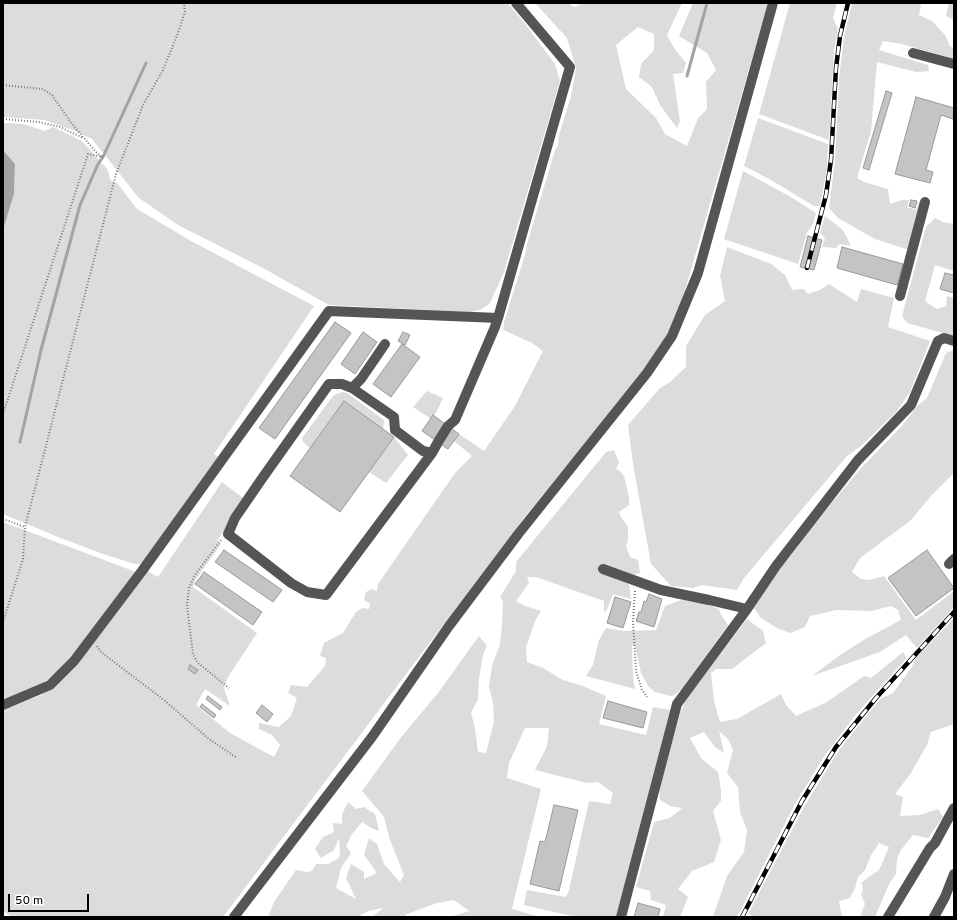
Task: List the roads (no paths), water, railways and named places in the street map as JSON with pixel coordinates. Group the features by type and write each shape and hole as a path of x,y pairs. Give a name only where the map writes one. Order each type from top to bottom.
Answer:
{"lane":[{"path":"432,453 423,451 395,430 394,417 352,388 342,384 329,384 235,518 228,534 291,583 307,592 326,595 432,453 448,426 456,420 498,318 570,67 516,3"},
{"path":"234,917 372,737 449,626 509,545 647,373 672,336 698,272 773,3"},
{"path":"913,53 954,64"},
{"path":"900,296 925,202"},
{"path":"3,705 50,685 74,661 146,565 330,311 498,318"},
{"path":"621,917 677,704 747,609 776,566 858,460 911,406 938,341 944,338 954,341"},
{"path":"352,388 361,379 385,344"},
{"path":"603,569 661,590 747,609"},
{"path":"888,917 930,848 935,844 954,808"},
{"path":"934,917 945,897 954,874"}],"waterway":[{"path":"687,76 707,3"},
{"path":"20,442 41,350 80,205 146,63"}],"railway":[{"path":"807,268 826,195 831,160 836,68 840,36 848,3"},
{"path":"742,917 802,801 836,747 876,698 954,612"}]}
